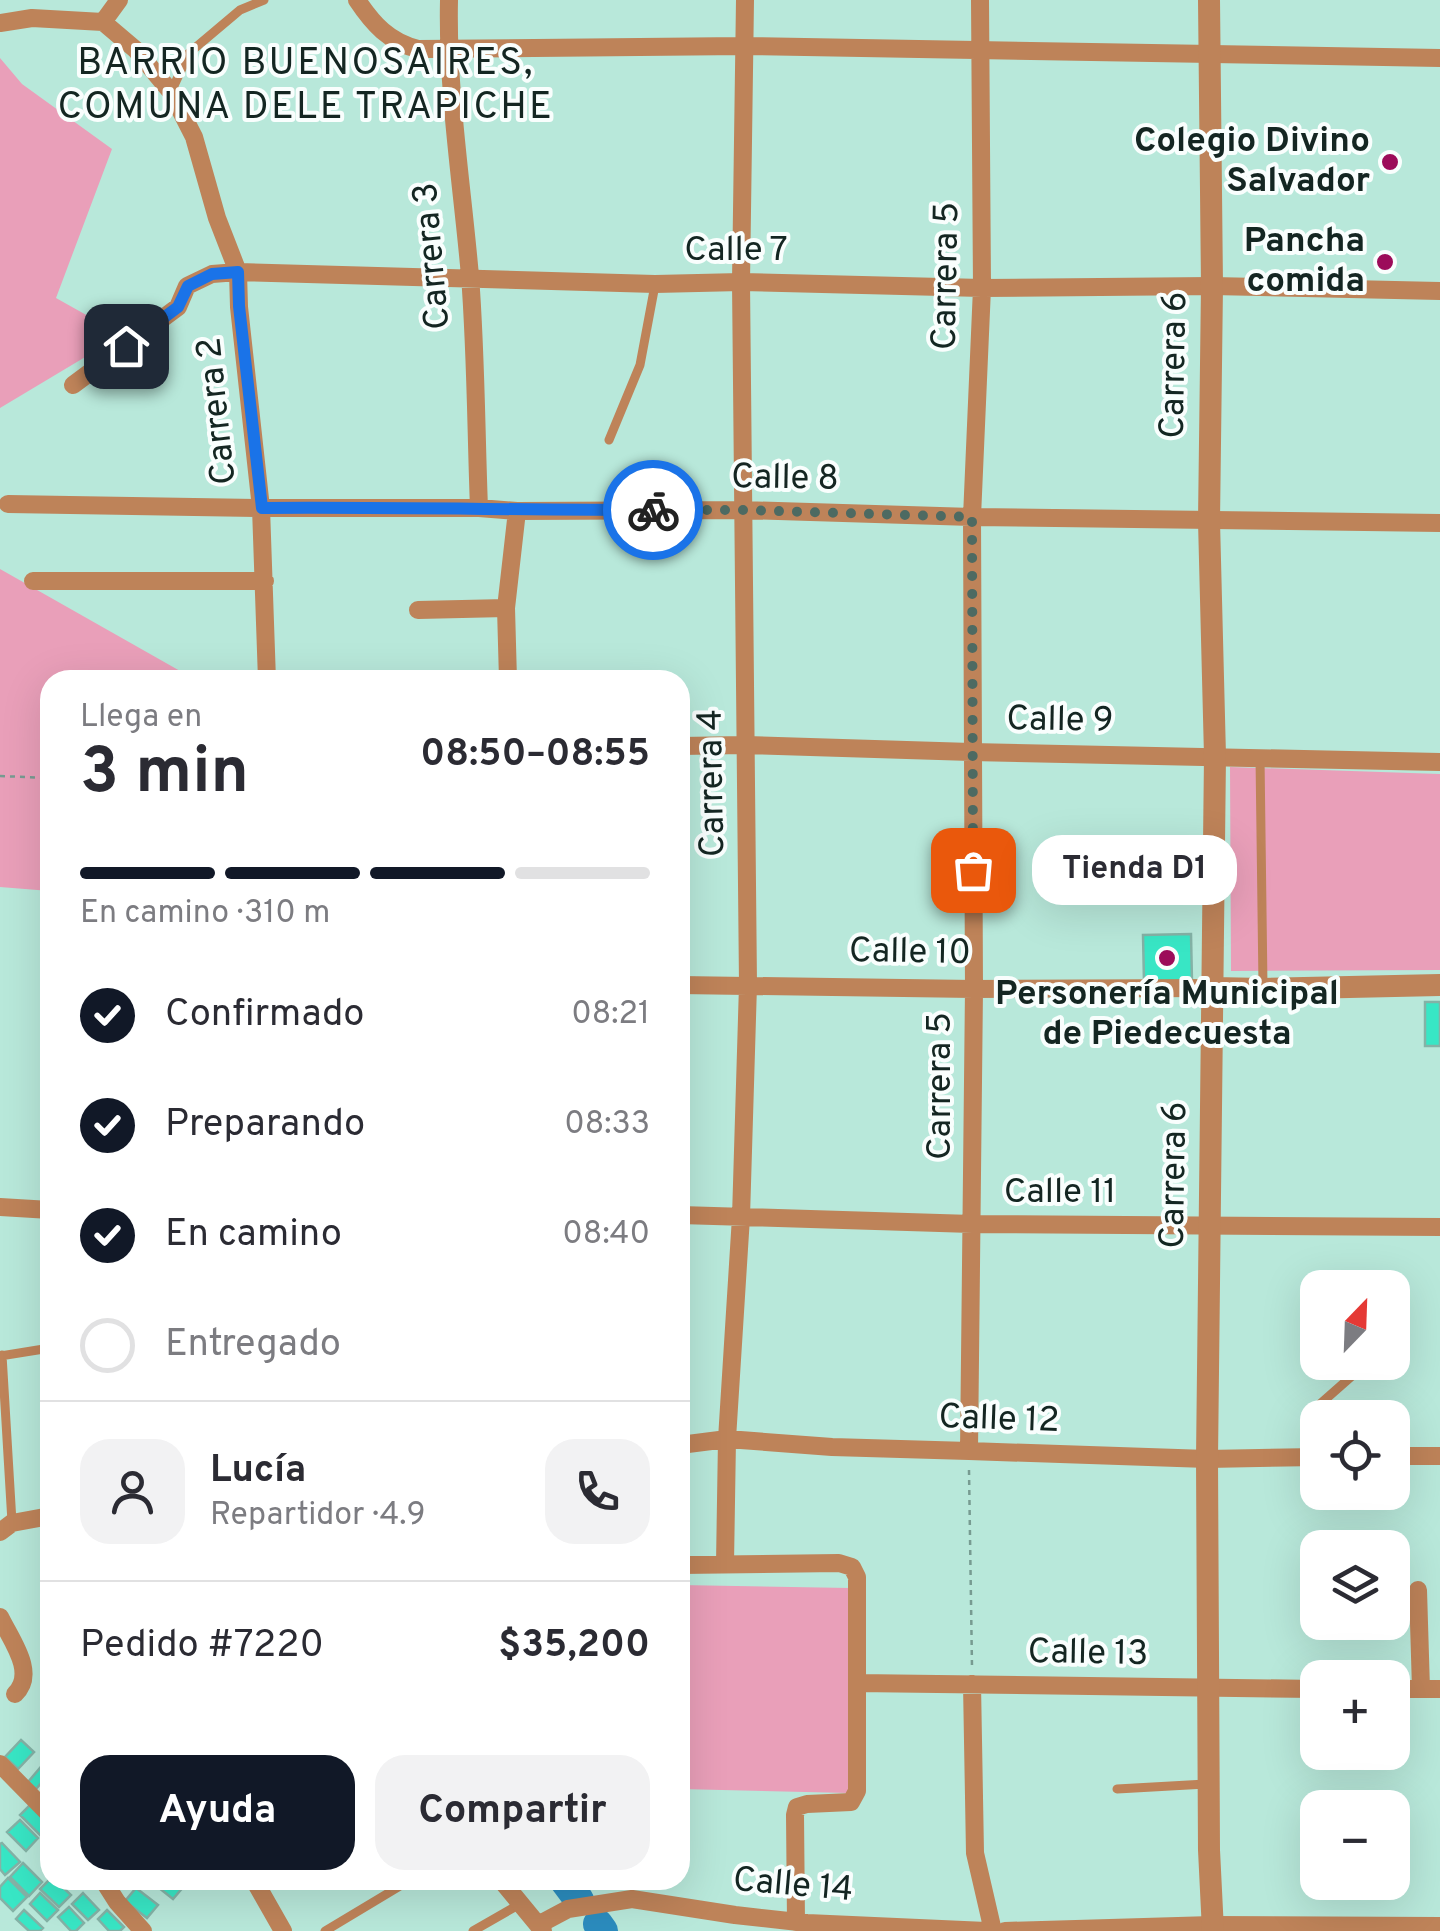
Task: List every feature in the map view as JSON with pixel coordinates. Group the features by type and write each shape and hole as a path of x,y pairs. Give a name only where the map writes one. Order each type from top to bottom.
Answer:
{"street":[{"path":"0,23 32,18 103,22 119,0"},
{"path":"357,0 382,32 402,45 418,49 744,46 1440,58"},
{"name":"Carrera 3","path":"449,0 448,50 470,280 479,508"},
{"name":"Carrera 4","path":"725,1564 727,1439 742,1217 748,985 741,282 745,0"},
{"name":"Carrera 5","path":"969,1452 974,988 972,517 982,288 980,0"},
{"name":"Carrera 6","path":"1208,0 1212,286 1208,521 1215,756 1207,1459 1212,1928"},
{"name":"Carrera 2","path":"103,22 136,50 171,92 194,137 238,272 262,508 266,670"},
{"name":"Calle 7","path":"74,384 178,307 188,286 212,274 238,272 655,284 1440,291"},
{"name":"Calle 8","path":"8,504 743,510 1440,523"},
{"path":"508,670 506,608 518,511"},
{"path":"33,581 265,581"},
{"path":"418,610 506,608"},
{"name":"Calle 9","path":"690,746 1440,762"},
{"name":"Calle 10","path":"690,985 1263,989 1440,986"},
{"path":"0,1207 40,1209"},
{"name":"Calle 11","path":"690,1215 972,1224 1440,1227"},
{"name":"Calle 12","path":"690,1443 727,1439 969,1452 1207,1459 1300,1457"},
{"path":"1410,1456 1440,1456"},
{"path":"6,1528 40,1519"},
{"path":"690,1565 839,1563 852,1567 857,1576 857,1791 852,1802 797,1807 796,1922"},
{"path":"1418,1590 1430,1689"},
{"path":"0,1617 24,1668 26,1678 16,1694"},
{"name":"Calle 13","path":"858,1684 1300,1689"},
{"path":"972,1684 975,1853 990,1931"},
{"path":"0,1764 40,1805"},
{"path":"110,1890 143,1931"},
{"path":"262,1890 282,1931"},
{"path":"509,1890 541,1928"},
{"name":"Calle 14","path":"541,1928 568,1909 631,1890 735,1923 990,1931"},
{"path":"1004,1931 1440,1926"}],"lane":[{"path":"171,92 189,53 240,10 264,0"},
{"path":"609,440 640,365 655,284"},
{"path":"1260,757 1263,989"},
{"path":"6,1528 1,1356 40,1350"},
{"path":"1325,1400 1347,1380"},
{"path":"1118,1789 1208,1784"},
{"path":"325,1931 393,1890"},
{"path":"473,1931 520,1904"}],"path":[{"path":"0,776 40,778"},
{"path":"969,1452 972,1684"}],"shaded area":[{"path":"0,58 22,84 112,149 56,298 122,335 0,408"},
{"path":"0,569 178,670 40,670 40,890 0,887"},
{"path":"1230,767 1440,774 1440,970 1231,971"},
{"path":"690,1585 850,1588 849,1793 690,1789"}],"building":[{"name":"Personería Municipal de Piedecuesta","path":"1191,934 1192,982 1144,982 1143,935"},
{"path":"1425,1002 1440,1002 1440,1046 1425,1046"},
{"path":"21,1740 34,1752 18,1769 5,1757"},
{"path":"40,1768 40,1784 36,1789 28,1782"},
{"path":"31,1804 40,1813 40,1835 20,1815"},
{"path":"20,1820 38,1838 26,1851 7,1832"},
{"path":"2,1843 20,1862 5,1875 0,1869"},
{"path":"23,1863 40,1884 29,1896 10,1877"},
{"path":"8,1878 27,1897 13,1911 0,1898 0,1887"},
{"path":"41,1890 66,1890 71,1895 59,1907"},
{"path":"139,1890 158,1905 147,1918 125,1901"},
{"path":"162,1890 181,1890 173,1899"},
{"path":"40,1893 58,1910 47,1921 30,1904"},
{"path":"83,1893 99,1910 88,1920 72,1904"},
{"path":"69,1907 84,1923 76,1931 71,1931 58,1917"},
{"path":"24,1910 43,1928 40,1931 29,1931 16,1919"},
{"path":"107,1910 124,1927 120,1931 109,1931 98,1919"}],"waterway":[{"path":"572,1890 579,1900"},
{"path":"598,1924 603,1931"}],"way so far":[{"path":"653,510 972,517 973,870"}],"place":[{"name":"Colegio Divino Salvador","path":"1390,162"},
{"name":"Pancha comida","path":"1385,262"},
{"name":"Tienda D1","path":"973,870"},
{"name":"Personería Municipal de Piedecuesta","path":"1167,958"}],"district":[{"name":"BARRIO BUENOSAIRES, COMUNA DELE TRAPICHE","path":"306,86"}],"route":[{"path":"126,346 178,307 188,286 212,274 238,272 262,508 653,510"}]}
